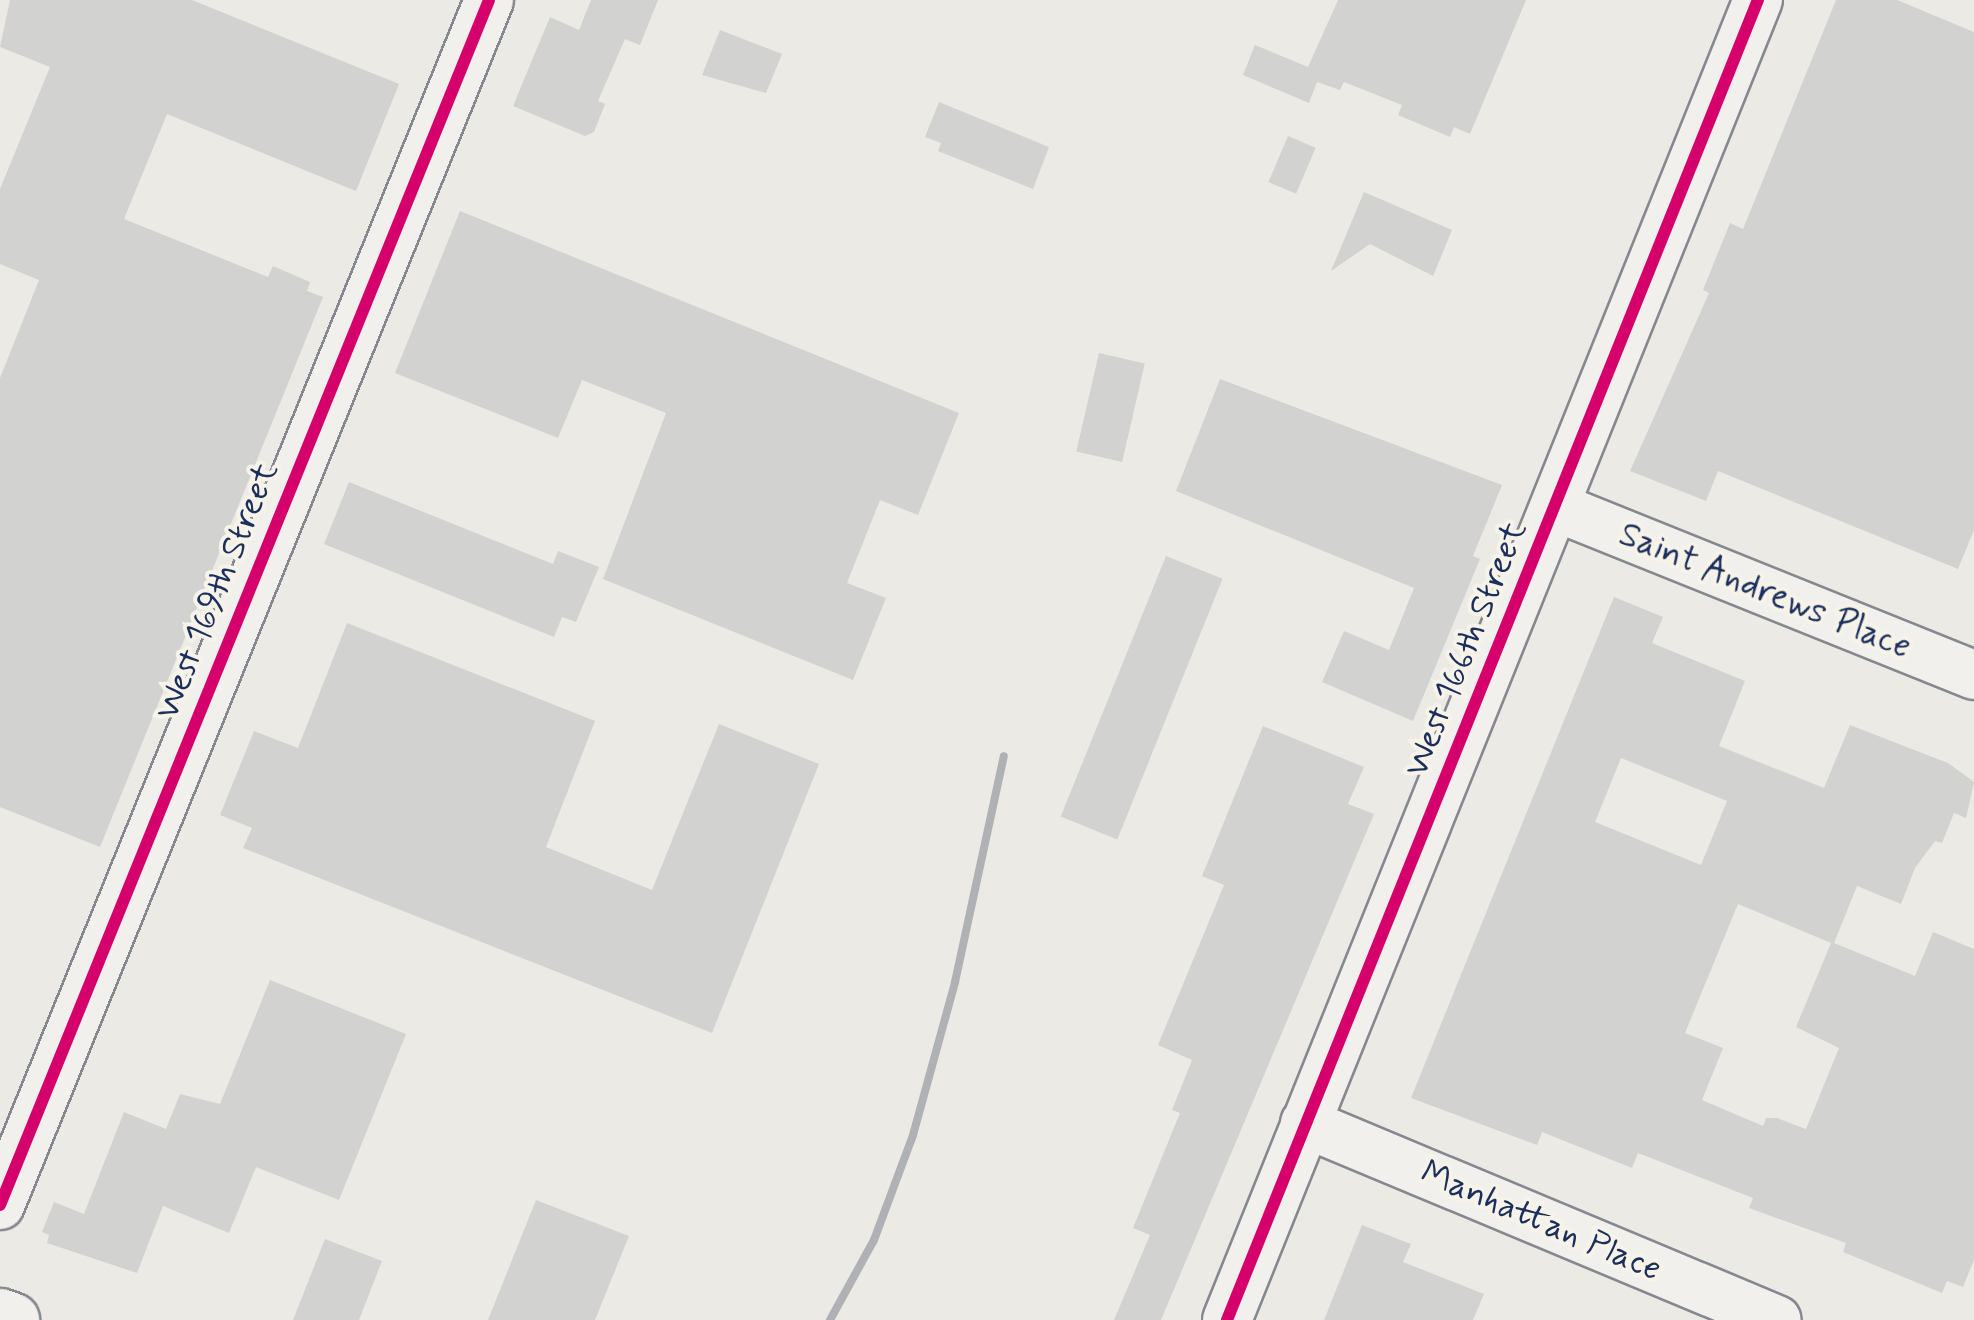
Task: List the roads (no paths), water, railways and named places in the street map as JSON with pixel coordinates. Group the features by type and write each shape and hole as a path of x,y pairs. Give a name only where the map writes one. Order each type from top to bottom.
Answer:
{"main road":[{"path":"0,1316 10,1320"}],"street":[{"name":"West 169th Street","path":"0,1204 490,0"},
{"name":"West 166th Street","path":"1227,1320 1758,0"},
{"name":"Saint Andrews Place","path":"1556,507 1974,675"},
{"name":"Manhattan Place","path":"1305,1123 1777,1320"}],"railway":[{"path":"830,1320 874,1240 913,1135 955,982 1004,756"}]}
